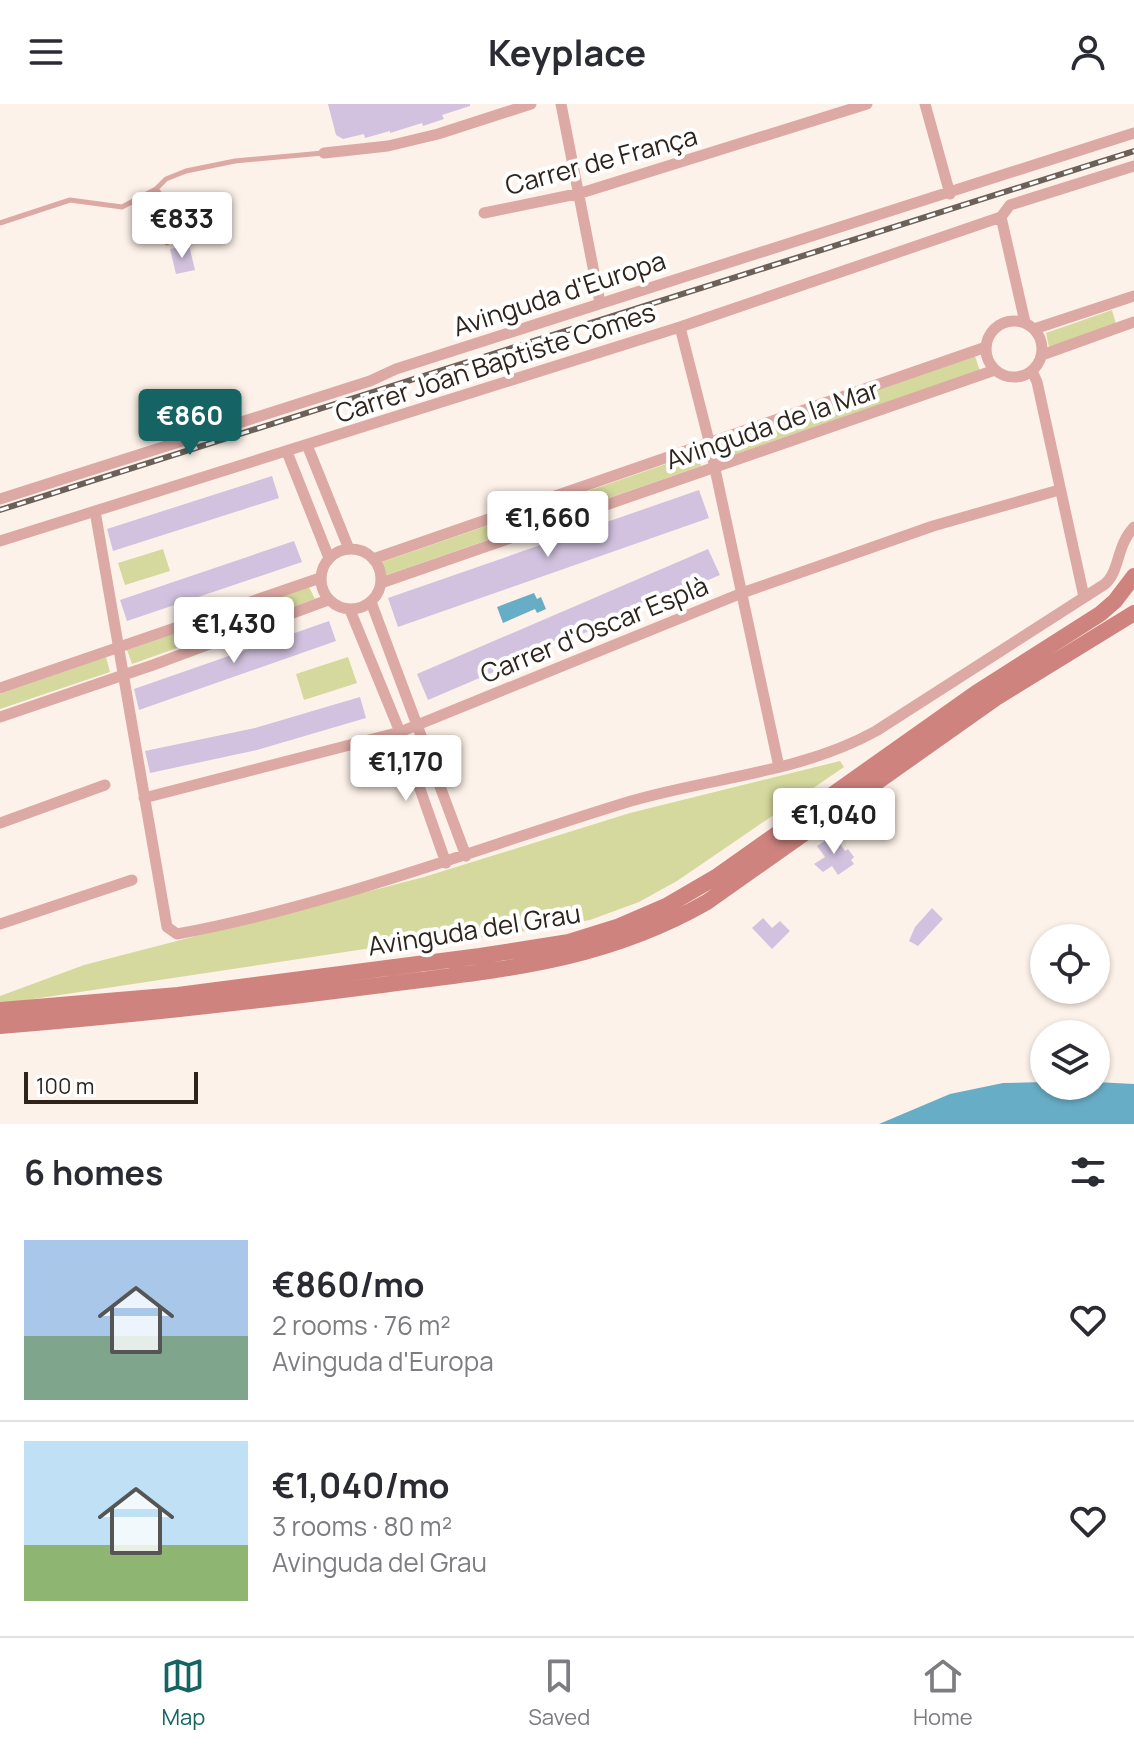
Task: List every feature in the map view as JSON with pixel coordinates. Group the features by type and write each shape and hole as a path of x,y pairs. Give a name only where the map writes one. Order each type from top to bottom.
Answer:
{"main road":[{"name":"Avinguda del Grau","path":"0,1010 178,995 480,956 550,946 617,927 668,905 716,877 976,693 1100,614 1115,601 1134,576"},
{"name":"Avinguda del Grau","path":"0,1026 272,999 542,963 628,940 707,902 996,698 1134,613"}],"street":[{"path":"324,153 388,146 438,134 531,104"},
{"path":"561,104 581,193 600,303"},
{"name":"Carrer de França","path":"484,213 581,193 867,104"},
{"path":"925,104 950,194"},
{"name":"Avinguda d'Europa","path":"0,499 1134,133"},
{"name":"Carrer Joan Baptiste Comes","path":"0,541 680,327 1001,217 1010,205 1134,166"},
{"path":"1001,217 1029,326 1041,341 1042,355 1032,371 1025,375 1009,377 995,370 988,359 986,347 992,331 1006,322 1029,326 1131,297 1134,320 1042,355"},
{"path":"680,327 709,441 779,767"},
{"name":"Avinguda de la Mar","path":"373,559 986,347"},
{"name":"Avinguda de la Mar","path":"381,583 995,370"},
{"path":"1032,371 1037,382 1084,597"},
{"path":"307,445 349,549"},
{"path":"287,452 329,558"},
{"name":"Carrer d'Oscar Esplà","path":"144,798 400,732 742,593 933,526 1059,490"},
{"path":"95,511 116,648 167,927 177,934 324,899 446,863 634,800 822,756 876,731 1111,578 1119,549 1134,527"},
{"path":"349,549 358,550 373,559 380,571 381,583 371,602 350,610 342,609 328,600 320,578 329,558 349,549"},
{"path":"0,688 320,578"},
{"path":"0,717 328,600"},
{"path":"371,602 466,856"},
{"path":"350,610 400,732 446,863"},
{"path":"0,823 105,785"},
{"path":"0,924 132,880"}],"lane":[{"path":"0,223 70,200 122,207 156,189 166,179 186,171 235,161 324,153"},
{"path":"156,189 161,195 167,243"}],"green space":[{"path":"1112,310 1116,324 1049,347 1046,333"},
{"path":"975,356 980,371 721,459 717,445"},
{"path":"698,453 701,466 384,576 379,563"},
{"path":"163,549 170,571 125,585 118,563"},
{"path":"309,587 315,599 132,664 127,650"},
{"path":"106,657 110,672 0,709 0,694"},
{"path":"348,657 357,683 304,700 296,674"},
{"path":"840,761 844,767 677,881 639,902 590,920 496,936 385,946 0,1004 0,996 84,965 424,877 630,813"}],"water":[{"path":"534,593 537,599 541,597 546,609 537,613 535,609 503,623 497,607"},
{"path":"1030,1082 1030,1100 1110,1100 1110,1083 1134,1084 1134,1124 879,1124 950,1094 1003,1083"}],"building":[{"path":"328,104 470,106 442,115 444,119 423,126 422,123 390,133 343,139 336,135"},
{"path":"189,245 195,270 176,274 170,249"},
{"path":"272,476 279,498 113,551 107,529"},
{"path":"699,490 709,518 398,627 388,598"},
{"path":"294,541 302,562 127,621 120,600"},
{"path":"708,549 720,575 428,700 417,674"},
{"path":"329,621 336,641 139,710 134,689"},
{"path":"360,697 366,718 257,750 150,773 145,751 255,728"},
{"path":"834,835 845,851 848,849 854,857 851,860 854,864 838,875 832,866 823,872 814,864 825,857 817,846"},
{"path":"932,908 943,919 918,946 909,941 915,927"},
{"path":"763,918 772,928 780,921 790,931 772,949 752,928"}],"railway":[{"path":"0,510 1134,151"}]}
